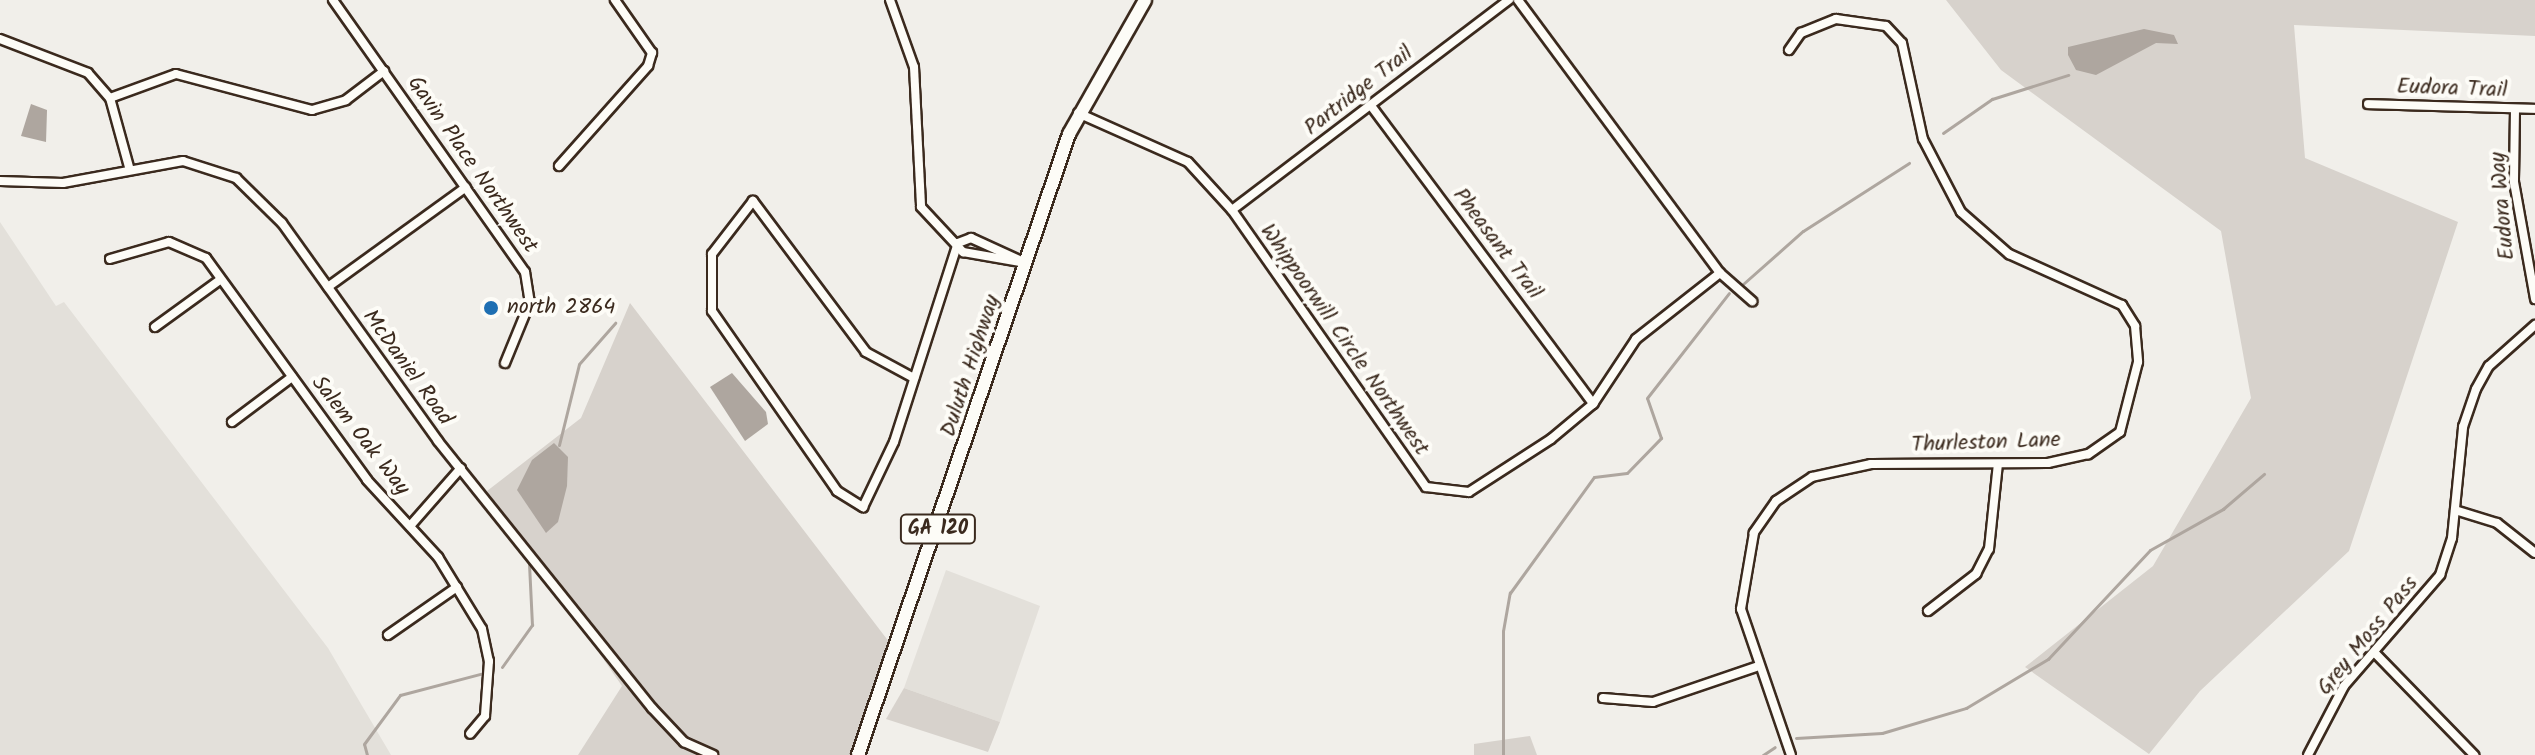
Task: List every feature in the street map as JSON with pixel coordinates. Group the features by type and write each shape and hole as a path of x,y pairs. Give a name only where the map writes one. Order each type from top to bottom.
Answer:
{"main road":[{"name":"Duluth Highway","path":"858,755 1078,113 1145,0"}],"street":[{"name":"Gavin Place Northwest","path":"333,0 525,272 530,302 505,363"},
{"path":"559,166 648,66 652,53 615,0"},
{"path":"890,0 914,67 915,188 935,228 958,243 963,252 1026,263"},
{"name":"Partridge Trail","path":"1232,210 1372,107 1509,0"},
{"path":"1518,0 1720,273 1752,301"},
{"name":"Thurleston Lane","path":"1789,50 1801,33 1836,19 1886,26 1902,43 1923,139 1961,212 2009,254 2122,305 2135,326 2136,386 2110,443 2048,463 1871,464 1812,477 1776,501 1754,533 1741,581 1756,667 1791,755"},
{"path":"0,39 88,73 110,98 129,167"},
{"path":"110,98 176,74 312,110 346,100 384,71"},
{"name":"Eudora Trail","path":"2368,104 2535,109"},
{"name":"Pheasant Trail","path":"1372,107 1593,404"},
{"name":"Eudora Way","path":"2515,109 2514,182 2535,299"},
{"name":"Whippoorwill Circle Northwest","path":"1078,113 1188,162 1232,210 1426,487 1452,494 1484,485 1593,404 1636,339 1720,273"},
{"name":"McDaniel Road","path":"0,181 63,183 129,167 196,162 236,178 282,223 461,468 652,708 684,742 713,755"},
{"path":"328,287 466,187"},
{"path":"914,378 866,352 753,201 712,254 712,311 837,491 863,507 914,378 958,243"},
{"path":"958,243 971,238 1026,263"},
{"name":"Salem Oak Way","path":"110,259 150,244 184,243 220,280 457,587 482,629 489,661 485,716 470,734"},
{"path":"155,327 220,280"},
{"name":"Grey Moss Pass","path":"2308,755 2344,686 2440,575 2455,510 2463,427 2476,389 2489,366 2535,325"},
{"path":"232,422 292,377"},
{"path":"1928,611 1976,574 1989,549 1998,464"},
{"path":"410,526 461,468"},
{"path":"2455,510 2497,523 2535,553"},
{"path":"388,635 457,587"},
{"path":"2374,652 2474,755"},
{"path":"1603,698 1653,702 1756,667"}],"shaded area":[{"path":"1946,0 2535,0 2535,36 2294,25 2305,158 2458,222 2349,551 2200,691 2149,754 2025,667 2153,566 2251,398 2221,231 2001,70"},
{"path":"2144,29 2174,35 2178,44 2156,43 2096,75 2076,70 2068,55 2068,47"},
{"path":"31,104 47,110 46,142 21,136"},
{"path":"0,222 56,306 64,302 328,648 391,755 0,755"},
{"path":"630,303 896,651 857,755 578,755 622,686 487,491 581,418"},
{"path":"732,373 766,412 768,424 745,441 710,387"},
{"path":"554,443 568,457 567,486 558,522 546,533 517,490 532,460"},
{"path":"946,570 1040,606 1000,722 904,688"},
{"path":"904,688 1000,722 988,752 886,719"},
{"path":"1530,736 1537,755 1474,755 1474,744"}],"waterway":[{"path":"1943,133 1992,99 2068,75"},
{"path":"1743,284 1803,231 1909,163"},
{"path":"1503,755 1503,631 1510,593 1594,477 1627,473 1661,438 1647,398 1729,293"},
{"path":"559,445 579,364 615,323"},
{"path":"1796,738 1882,733 1966,708 2048,659 2150,550 2223,509 2264,474"},
{"path":"502,667 532,625 529,563"},
{"path":"367,755 364,744 400,695 484,673"},
{"path":"1763,755 1775,747"}],"place":[{"name":"north 2864","path":"491,308"}]}
